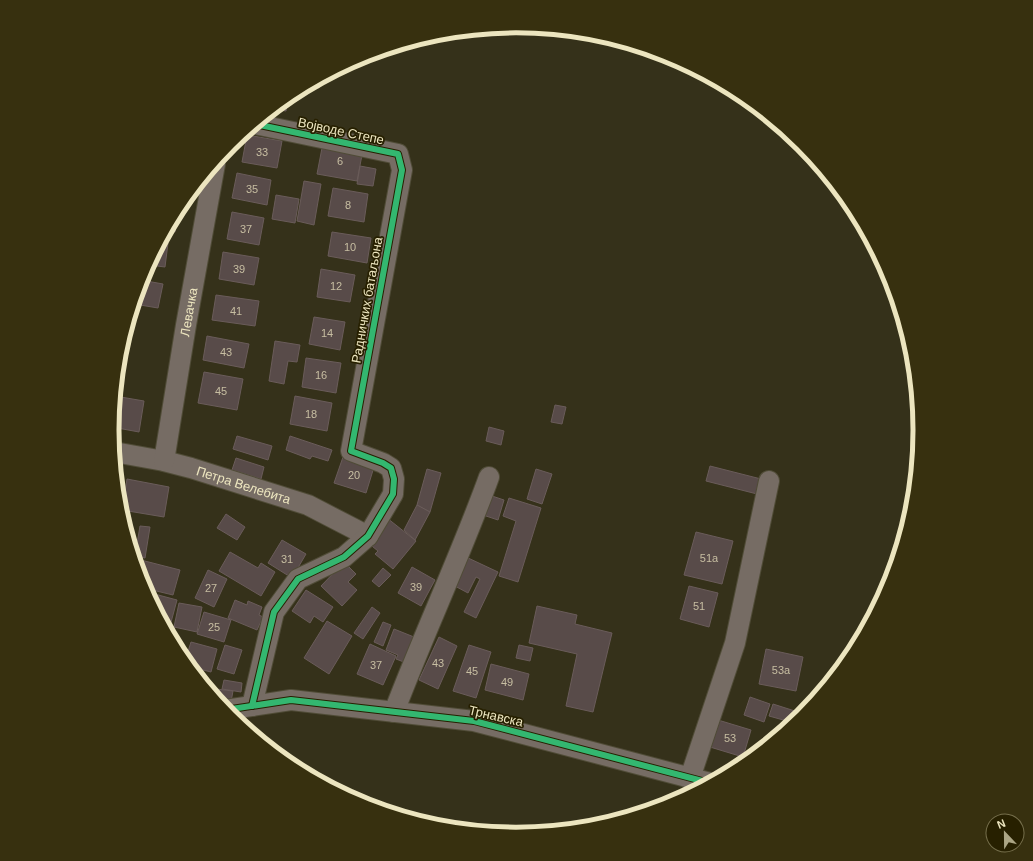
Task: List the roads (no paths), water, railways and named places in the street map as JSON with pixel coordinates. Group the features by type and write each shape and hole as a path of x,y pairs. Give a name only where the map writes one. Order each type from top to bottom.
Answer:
{"street":[{"name":"Војводе Степе","path":"262,125 398,154"},
{"name":"Радничких батаљона","path":"368,536 393,494 394,479 391,468 383,463 350,451 402,170 398,154"},
{"name":"Левачка","path":"164,461 186,325 213,174"},
{"name":"Петра Велебита","path":"120,453 164,461 191,468 308,505 368,536"},
{"path":"394,712 473,521 489,478"},
{"path":"690,778 735,643 769,481"},
{"path":"252,706 274,612 298,579 344,557 368,536"},
{"name":"Трнавска","path":"232,709 291,700 474,721 703,781"}]}
